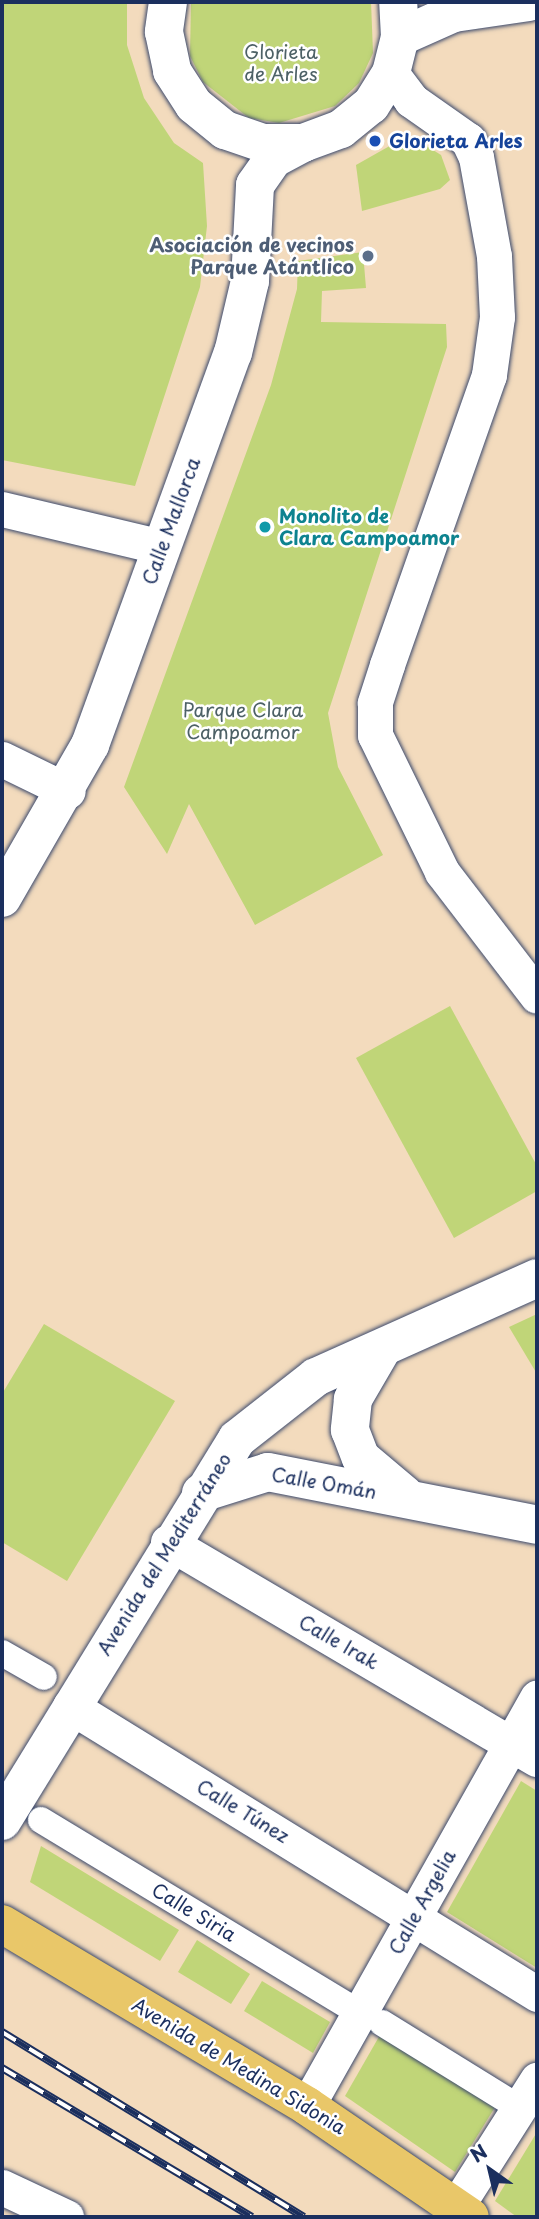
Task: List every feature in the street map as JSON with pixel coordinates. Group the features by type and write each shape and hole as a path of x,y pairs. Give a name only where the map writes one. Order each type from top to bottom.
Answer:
{"main road":[{"name":"Avenida de Medina Sidonia","path":"2,1924 307,2106 463,2212"}],"street":[{"path":"168,2 164,32 172,71 194,105 225,130 263,143 303,143"},
{"path":"225,130 255,185 272,159 351,121 391,73 402,13 454,13 529,2"},
{"path":"391,73 411,100 468,140 476,157 494,256 497,317 489,375 375,703 375,735 442,872 525,951 537,996"},
{"name":"Calle Mallorca","path":"2,898 68,791 233,353 250,281 255,185"},
{"path":"2,509 161,547"},
{"path":"2,759 68,791"},
{"name":"Avenida del Mediterráneo","path":"2,1821 169,1542 237,1438 273,1407 316,1377 381,1351 537,1278"},
{"name":"Calle Omán","path":"381,1351 353,1399 350,1430 361,1458 409,1498"},
{"name":"Calle Omán","path":"201,1493 268,1472 537,1525"},
{"name":"Calle Irak","path":"169,1542 524,1751"},
{"path":"2,1653 44,1677"},
{"name":"Calle Argelia","path":"307,2106 415,1916 524,1751 537,1697"},
{"name":"Calle Túnez","path":"70,1706 415,1916 537,1994"},
{"name":"Calle Siria","path":"41,1820 345,2004"},
{"path":"382,2023 505,2099"},
{"path":"463,2212 537,2080"},
{"path":"2,2187 66,2217"}],"green space":[{"path":"2,2 127,2 127,45 144,98 174,143 203,163 207,226 200,287 135,486 2,460"},
{"name":"Glorieta de Arles","path":"191,2 371,2 373,53 359,83 335,106 279,123 249,118 203,82 190,56"},
{"path":"409,135 441,155 450,180 440,189 362,211 356,165"},
{"name":"Parque Clara Campoamor","path":"363,252 366,288 322,291 321,322 446,324 447,347 328,713 338,767 383,855 255,925 189,804 167,854 124,787 271,385 297,289 298,261"},
{"path":"450,1006 537,1166 537,1191 454,1238 356,1058"},
{"path":"537,1314 537,1374 509,1327"},
{"path":"44,1324 175,1401 67,1581 2,1542 2,1394"},
{"path":"521,1781 537,1791 537,1968 447,1912"},
{"path":"41,1846 179,1930 160,1961 30,1882"},
{"path":"197,1940 250,1974 231,2004 178,1972"},
{"path":"262,1981 330,2022 313,2053 244,2011"},
{"path":"384,2028 500,2099 455,2172 345,2096"},
{"path":"537,2132 537,2217 517,2217 495,2201"}],"railway":[{"path":"2,2032 304,2217"},
{"path":"2,2068 252,2217"}],"place":[{"name":"Glorieta Arles","path":"375,141"},
{"name":"Asociación de vecinos Parque Atántlico","path":"368,256"},
{"name":"Monolito de Clara Campoamor","path":"265,527"}]}
